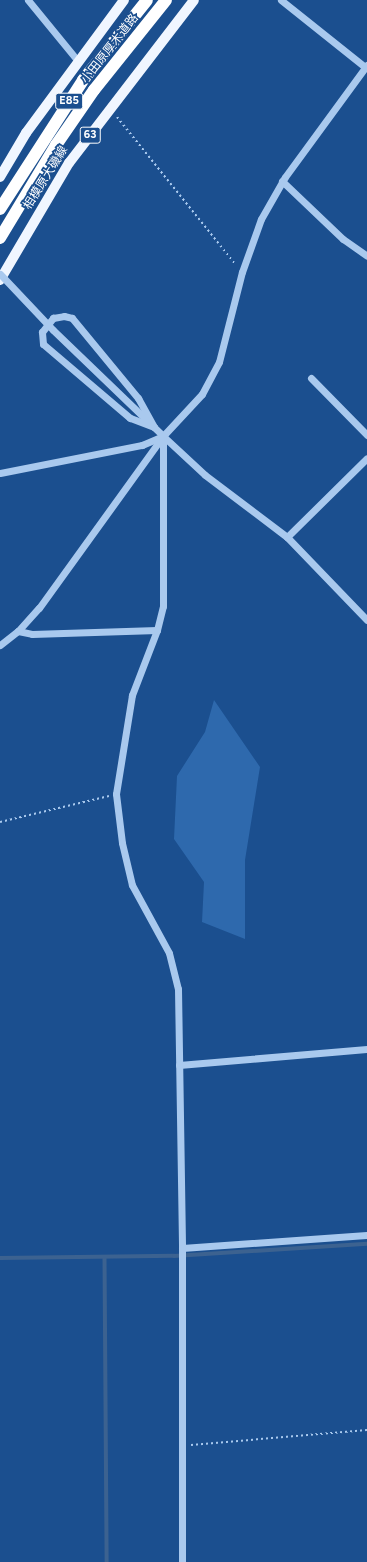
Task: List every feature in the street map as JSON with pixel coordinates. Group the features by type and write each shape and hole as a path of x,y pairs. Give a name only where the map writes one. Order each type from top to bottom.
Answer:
{"highway":[{"name":"小田原厚木道路","path":"0,209 83,80 147,0"},
{"name":"小田原厚木道路","path":"0,238 56,145 94,90 166,0"}],"main road":[{"path":"0,177 26,133 124,0"},
{"name":"相模原大磯線","path":"0,280 69,163 194,0"}],"street":[{"path":"28,0 78,61"},
{"path":"0,645 18,631 39,608 163,436 202,394 219,362 242,272 261,219 282,182 366,66 281,0"},
{"path":"282,182 342,238 367,256"},
{"path":"0,274 53,330 163,436 205,475 287,537 367,620"},
{"path":"64,316 72,318 138,398 154,427 130,418 43,344 42,332 53,318 64,316"},
{"path":"310,378 367,436"},
{"path":"0,473 142,445 163,436"},
{"path":"163,436 163,606 157,630 132,695 116,794 122,844 132,885 169,953 176,974 182,1248 182,1562"},
{"path":"287,537 367,458"},
{"path":"18,631 32,634 157,630"},
{"path":"179,1065 367,1049"},
{"path":"182,1248 367,1236"}],"path":[{"path":"110,108 242,272"},
{"path":"0,822 116,794"},
{"path":"182,1445 367,1430"}],"shaded area":[{"path":"214,700 260,767 245,860 245,939 202,922 204,882 174,839 177,776 205,732"}],"waterway":[{"path":"0,1258 174,1256 367,1244"},
{"path":"105,1257 107,1562"}]}
